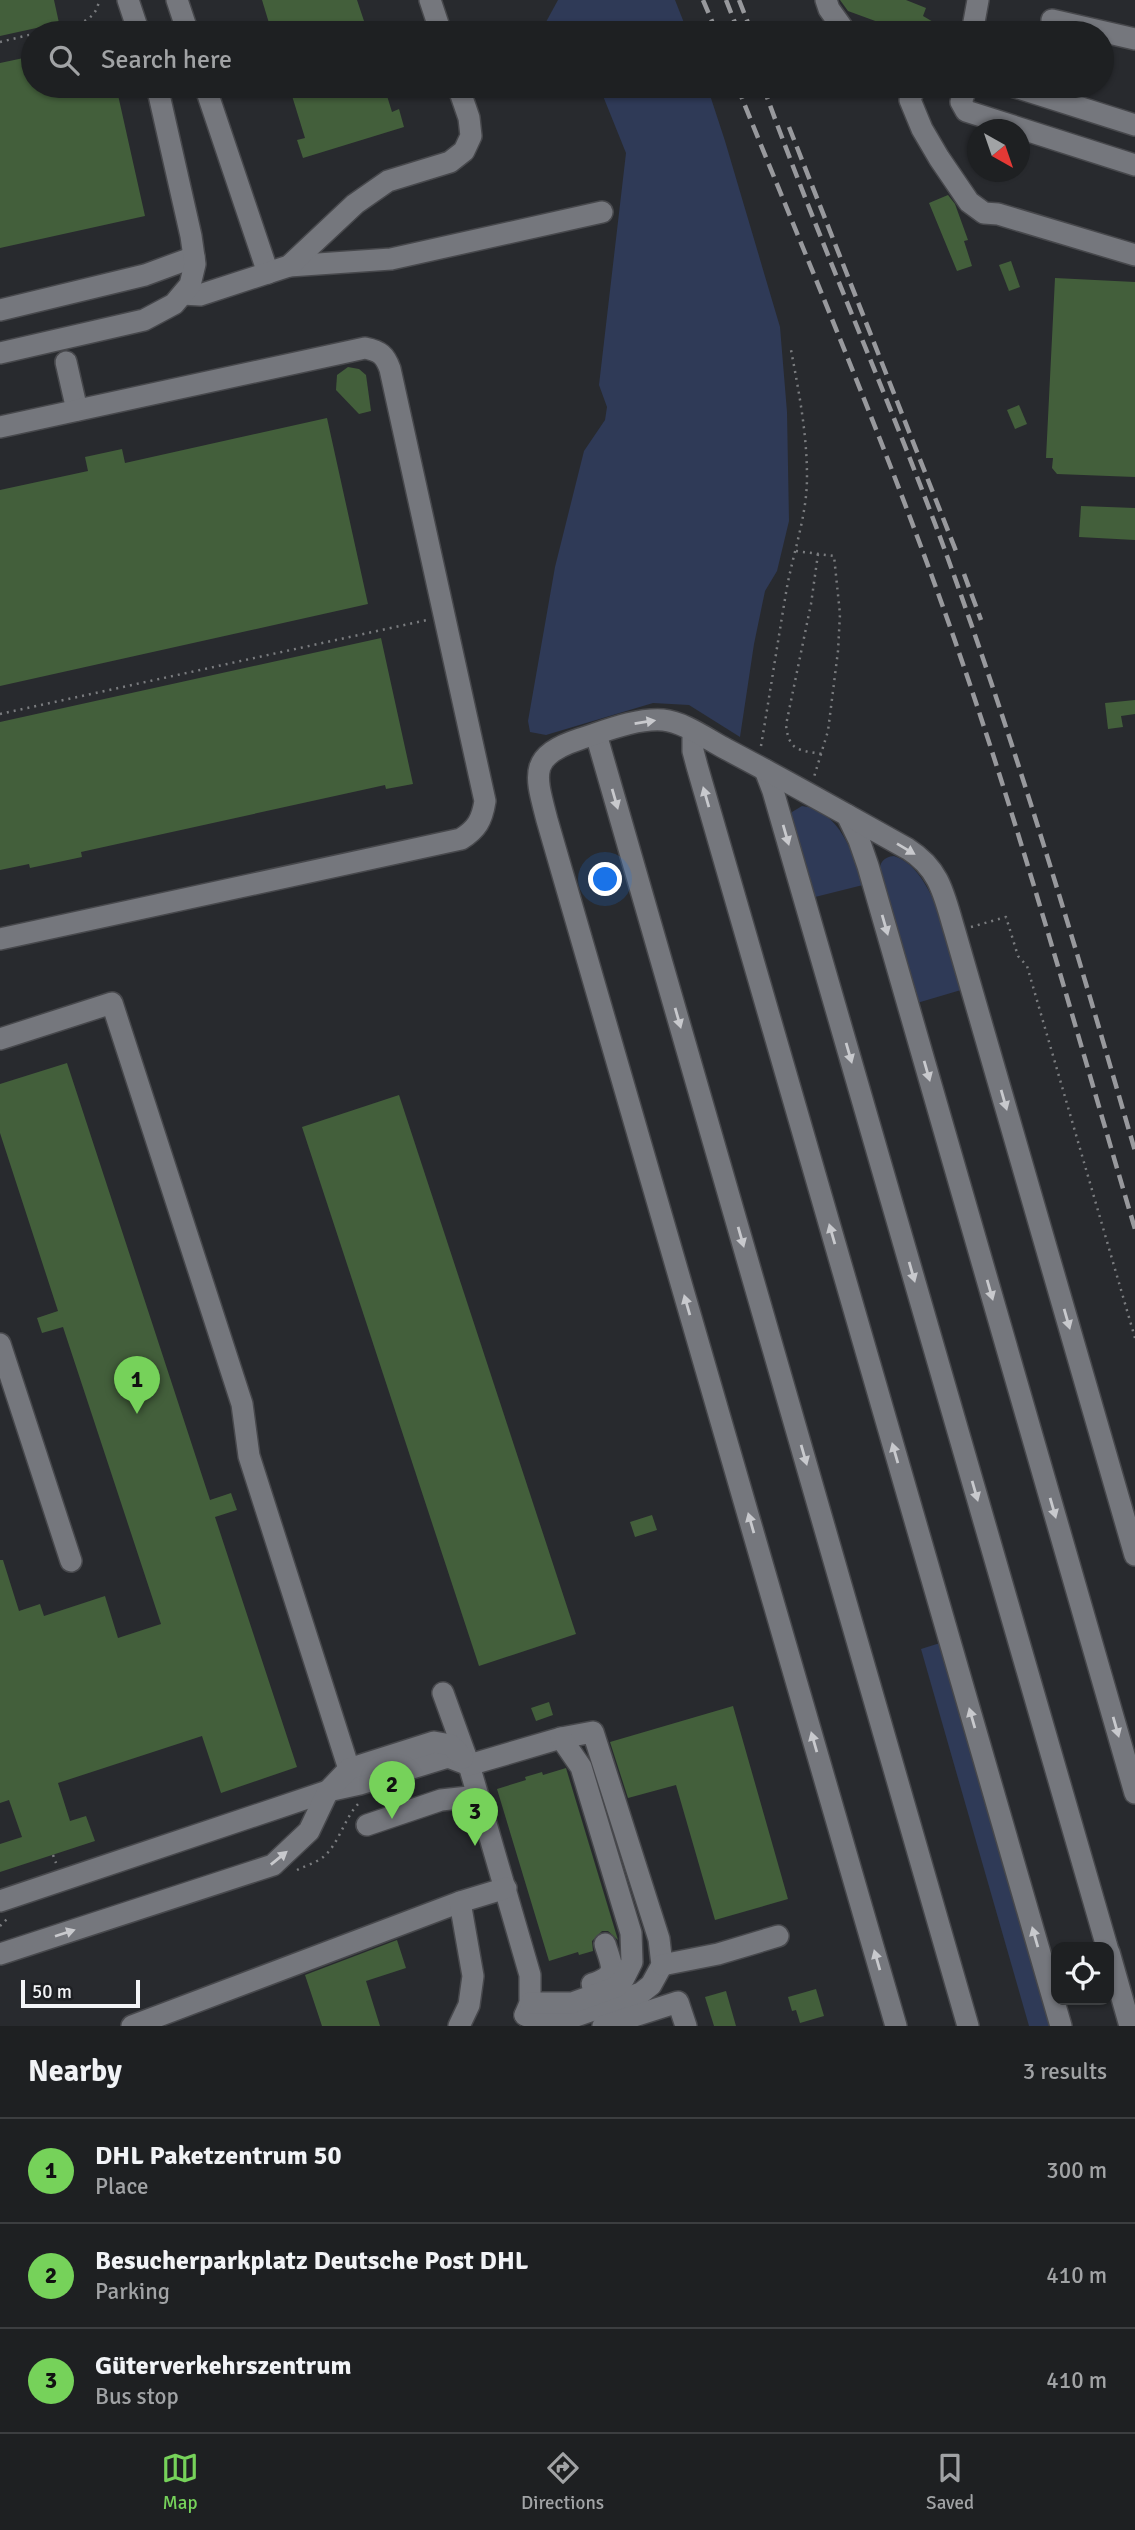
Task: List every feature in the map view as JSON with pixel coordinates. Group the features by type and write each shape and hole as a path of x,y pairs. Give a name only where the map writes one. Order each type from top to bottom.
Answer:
{"street":[{"path":"128,0 135,21"},
{"path":"177,0 184,21"},
{"path":"430,0 437,21"},
{"path":"826,0 836,21"},
{"path":"974,21 978,0"},
{"path":"1052,20 1057,21"},
{"path":"1114,33 1135,38"},
{"path":"0,353 144,320 174,304 190,285 194,257 160,98"},
{"path":"210,98 278,270"},
{"path":"278,270 355,204 387,181 450,162 464,151 471,136 469,118 462,98"},
{"path":"911,98 922,129 969,202 984,213 998,214 1135,254"},
{"path":"962,98 961,102 967,111 1135,165"},
{"path":"1050,98 1135,125"},
{"path":"183,294 200,295 278,270 391,258 602,212"},
{"path":"0,310 145,275 194,257"},
{"path":"0,427 365,348 377,350 386,357 390,369 485,801 483,816 475,831 461,839 0,939"},
{"path":"66,362 77,410"},
{"path":"896,2026 538,785 539,769 545,755 559,746 642,721 671,722 806,792 914,853 930,866 941,885 955,932 1135,1555"},
{"path":"693,732 693,751 697,766 1060,2026"},
{"path":"596,734 968,2026"},
{"path":"762,768 774,791 1106,1942"},
{"path":"847,815 868,866 1135,1793"},
{"path":"0,1039 112,1003 242,1404 249,1456 349,1769"},
{"path":"0,1345 71,1561"},
{"path":"443,1693 469,1765 530,1975 523,2019"},
{"path":"0,1901 328,1791 448,1757 469,1765 561,1738 593,1732 659,1939 662,1965 651,1985 627,2000 559,2022 523,2019"},
{"path":"523,2019 616,1987 632,1962 631,1933 581,1767 561,1738"},
{"path":"0,1955 273,1864 309,1831 328,1791 349,1769 434,1742 451,1745 469,1765"},
{"path":"367,1825 441,1800 478,1796"},
{"path":"132,2026 460,1902 506,1888"},
{"path":"458,2026 469,2005 473,1976 460,1902"},
{"path":"662,1965 718,1954 778,1936"},
{"path":"523,2019 608,1978 612,1970 605,1944"},
{"path":"1114,1971 1130,2026"},
{"path":"603,2026 678,2002 686,2026"}],"path":[{"path":"85,21 96,13 99,0"},
{"path":"0,42 21,37"},
{"path":"762,768 795,551 804,519 807,478 801,401 791,350"},
{"path":"795,551 834,556 839,614 838,650 830,718 817,771 806,792"},
{"path":"818,554 811,604 786,725 788,741 793,747 822,754"},
{"path":"0,714 444,616"},
{"path":"955,932 1006,917 1018,956 1027,966 1135,1338"}],"shaded area":[{"path":"558,0 675,0 683,21 547,21"},
{"path":"604,98 711,98 780,327 787,412 789,521 777,571 765,591 740,737 689,705 653,703 546,735 530,732 528,721 555,567 584,451 605,420 607,407 599,385 626,153"},
{"path":"802,806 826,816 843,835 863,885 815,897 791,818 792,812"},
{"path":"894,856 908,864 921,877 931,894 961,990 917,1003 880,873 882,861"},
{"path":"940,1643 1051,2026 1029,2026 921,1649"}],"building":[{"path":"0,0 54,0 59,21 21,21 21,31 0,36"},
{"path":"262,0 357,0 364,21 268,21"},
{"path":"840,0 906,0 926,8 923,16 932,21 875,21 848,11"},
{"path":"21,59 21,98 119,98 145,216 0,248 0,63"},
{"path":"293,98 388,98 392,112 399,109 404,127 303,158 297,140 305,138"},
{"path":"948,195 955,204 968,240 964,241 972,266 957,271 929,203"},
{"path":"1011,261 1020,287 1009,291 999,265"},
{"path":"1055,278 1135,282 1135,477 1057,474 1052,468 1053,458 1046,458"},
{"path":"348,367 359,369 366,375 371,411 359,414 336,390 337,375"},
{"path":"1019,405 1027,424 1015,429 1007,410"},
{"path":"327,418 368,604 0,686 0,490 88,471 85,457 122,449 125,463"},
{"path":"1081,506 1135,508 1135,540 1079,537"},
{"path":"381,638 413,784 386,789 385,785 81,852 82,857 30,868 29,864 0,870 0,722"},
{"path":"1135,700 1135,714 1121,716 1123,727 1108,729 1105,703"},
{"path":"67,1063 210,1500 231,1493 237,1510 215,1517 297,1767 221,1793 202,1736 58,1783 70,1821 86,1816 95,1841 0,1872 0,1844 22,1837 9,1800 0,1803 0,1560 3,1560 19,1611 40,1604 44,1616 105,1596 118,1638 161,1624 63,1327 42,1333 37,1318 58,1311 0,1133 0,1084"},
{"path":"399,1095 576,1634 479,1666 302,1127"},
{"path":"652,1515 657,1530 635,1537 630,1522"},
{"path":"549,1702 553,1715 536,1721 531,1708"},
{"path":"733,1706 788,1899 715,1920 676,1785 628,1798 610,1742"},
{"path":"566,1768 618,1940 608,1931 602,1931 592,1941 593,1951 579,1955 578,1952 549,1961 497,1789 526,1780 525,1777"},
{"path":"397,1940 406,1968 366,1981 380,2026 322,2026 305,1975"},
{"path":"816,1989 824,2016 800,2023 796,2010 792,2011 788,1997"},
{"path":"726,1991 736,2026 714,2026 705,1997"}],"railway":[{"path":"703,0 712,21"},
{"path":"726,0 734,21"},
{"path":"739,0 747,21"},
{"path":"742,98 869,410 970,684 1135,1229"},
{"path":"768,98 925,497 973,630 1046,852 1135,1151"},
{"path":"789,127 956,551"},
{"path":"964,574 981,620"}],"place":[{"name":"DHL Paketzentrum 50","path":"137,1414"},
{"name":"Besucherparkplatz Deutsche Post DHL","path":"392,1819"},
{"name":"Güterverkehrszentrum","path":"475,1846"}]}
